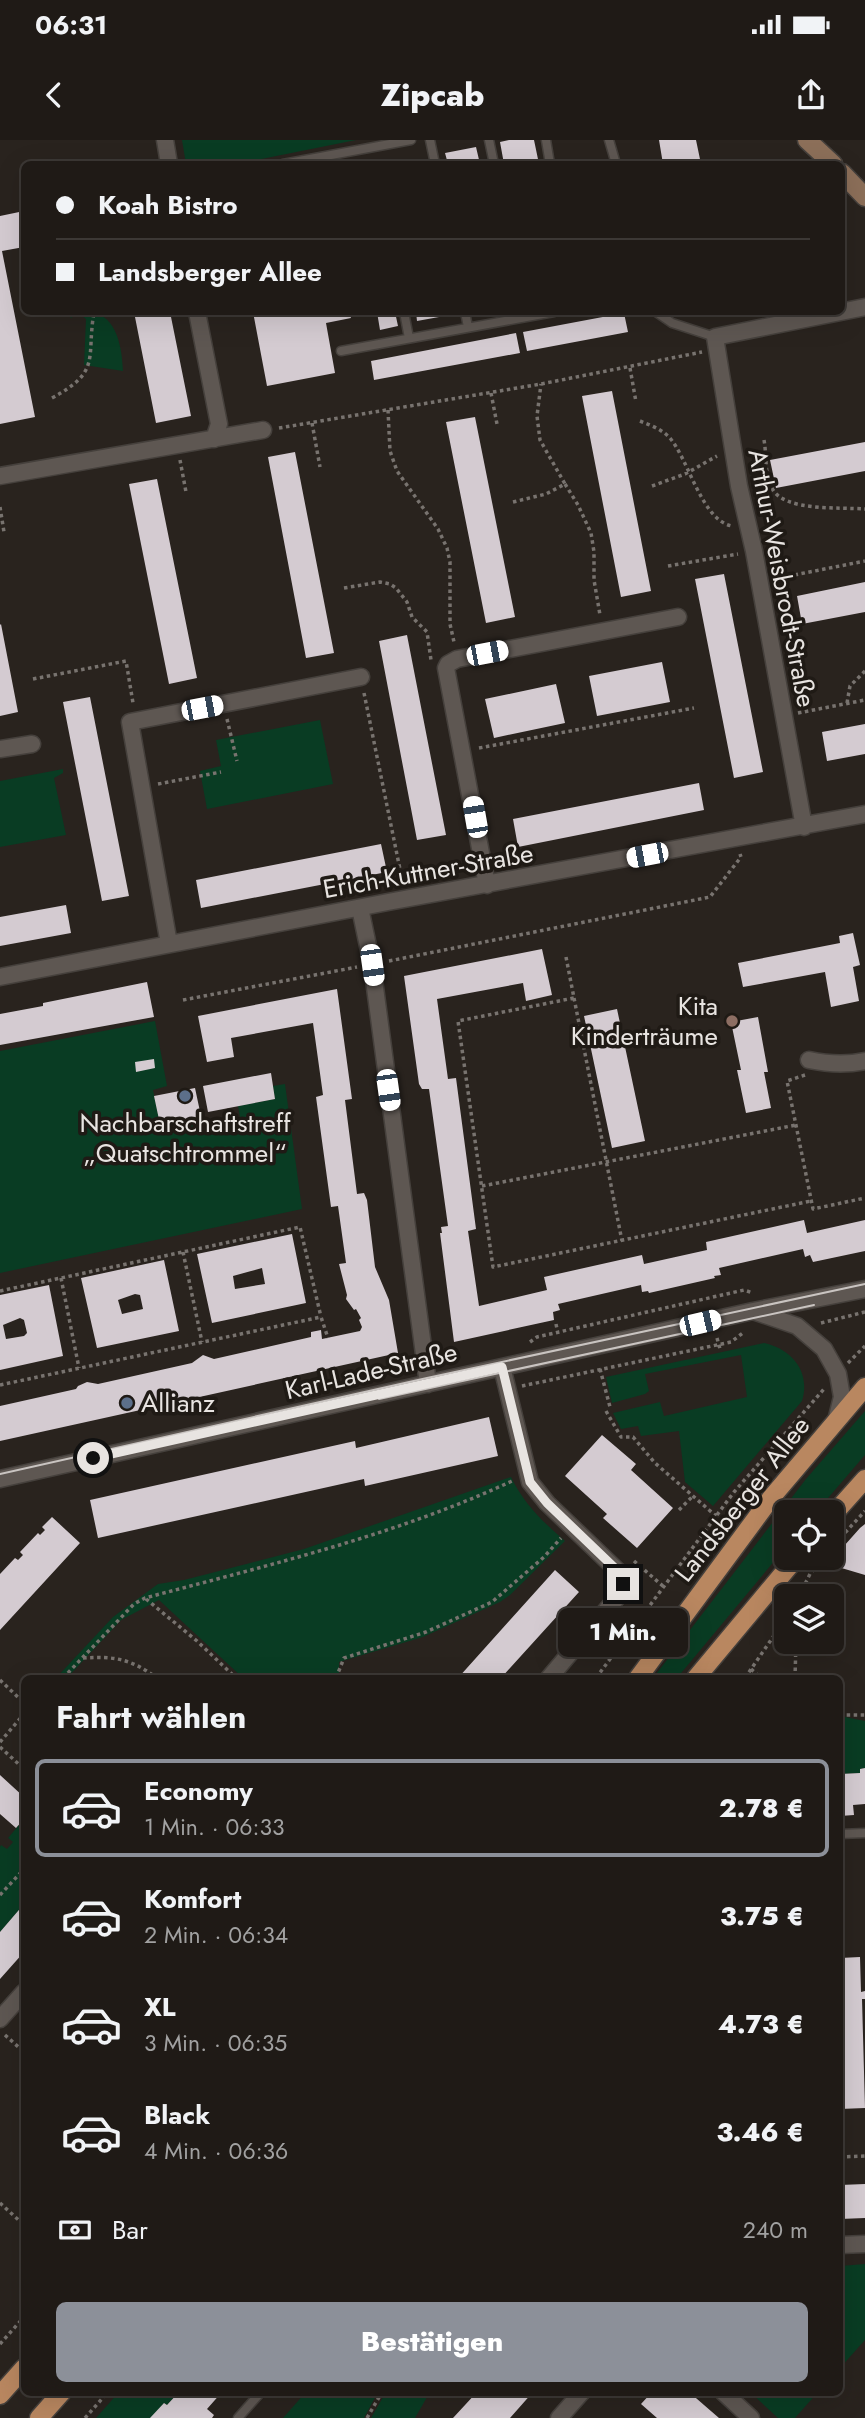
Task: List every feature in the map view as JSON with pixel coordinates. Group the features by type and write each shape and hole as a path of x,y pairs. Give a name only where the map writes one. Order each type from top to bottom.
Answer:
{"main road":[{"path":"807,140 830,161"},
{"path":"845,176 865,197"},
{"name":"Landsberger Allee","path":"640,1675 771,1497 865,1387"},
{"path":"844,1502 865,1479"},
{"path":"698,1675 786,1570"},
{"path":"0,2395 21,2371"},
{"path":"39,2418 58,2396"}],"street":[{"path":"164,140 168,161"},
{"path":"845,311 865,307"},
{"path":"198,315 219,424 214,439"},
{"path":"715,337 825,315"},
{"name":"Arthur-Weisbrodt-Straße","path":"715,337 733,454 754,551 804,827"},
{"path":"0,476 262,430"},
{"path":"487,885 463,751 452,663 678,617"},
{"path":"169,944 130,722 361,677"},
{"path":"0,749 32,744"},
{"name":"Erich-Kuttner-Straße","path":"0,978 865,814"},
{"path":"360,908 372,965 428,1384"},
{"path":"809,1060 828,1064 865,1061"},
{"name":"Karl-Lade-Straße","path":"0,1479 753,1311 865,1289"},
{"path":"753,1311 797,1326 824,1349 838,1374 842,1397 836,1421"},
{"path":"502,1367 527,1474 535,1489 621,1574 623,1584 620,1594 552,1675"},
{"path":"0,2019 21,1995"},
{"path":"843,2245 865,2244"},
{"path":"559,2418 578,2396"},
{"path":"727,2396 751,2418"}],"lane":[{"path":"299,161 411,140"},
{"path":"430,140 434,161"},
{"path":"489,140 493,161"},
{"path":"546,140 550,161"},
{"path":"609,140 615,161"},
{"path":"405,315 409,338"},
{"path":"466,315 468,327"},
{"path":"341,351 518,315"},
{"path":"660,315 672,323 715,337"},
{"path":"843,1834 865,1833"},
{"path":"238,2418 257,2396"}],"path":[{"path":"52,398 70,388 85,374 90,363 94,315"},
{"path":"262,430 630,368 701,353 715,337"},
{"path":"630,368 636,402"},
{"path":"541,384 537,416 540,440 591,533 594,580 603,631"},
{"path":"491,393 497,424"},
{"path":"344,588 371,582 390,584 403,596 412,617 427,632 431,660 452,663 450,562 447,548 438,529 397,471 390,451 388,410"},
{"path":"640,421 668,437 701,496 722,523 748,527"},
{"path":"312,422 320,467"},
{"path":"764,440 765,463 771,488 778,497 792,504 865,509"},
{"path":"178,446 186,492"},
{"path":"652,486 689,472 713,457 733,454"},
{"path":"513,502 546,494 565,484"},
{"path":"0,507 5,532"},
{"path":"668,566 754,551"},
{"path":"759,581 865,561"},
{"path":"33,679 126,661 136,721"},
{"path":"847,703 850,686 865,671"},
{"path":"361,677 406,899"},
{"path":"782,716 865,700"},
{"path":"224,704 237,761"},
{"path":"463,751 694,708"},
{"path":"141,787 222,772"},
{"path":"183,1000 710,897 741,857 738,838"},
{"path":"566,957 622,1241"},
{"path":"574,998 458,1021 493,1267 811,1201"},
{"path":"809,1060 804,1077 787,1082 813,1209 865,1198"},
{"path":"482,1186 796,1125"},
{"path":"0,1291 300,1227 328,1338"},
{"path":"183,1252 202,1342"},
{"path":"61,1278 79,1369"},
{"path":"797,1326 814,1325 865,1312"},
{"path":"0,1385 321,1317"},
{"path":"556,1324 560,1343"},
{"path":"506,1387 527,1386 600,1367 719,1347 750,1329"},
{"path":"717,1338 719,1347"},
{"path":"844,1368 865,1346"},
{"path":"600,1367 610,1407"},
{"path":"598,1675 754,1467 825,1389"},
{"path":"606,1411 621,1437 633,1437 655,1462 716,1516"},
{"path":"66,1675 134,1604 145,1598 285,1561 458,1506 527,1474"},
{"path":"679,1510 693,1496"},
{"path":"844,1534 865,1511"},
{"path":"337,1675 344,1658 426,1632 492,1602 544,1557 572,1526"},
{"path":"634,1560 664,1587"},
{"path":"145,1598 233,1675"},
{"path":"746,1675 774,1635"},
{"path":"795,1675 796,1654"},
{"path":"81,1658 104,1656 127,1660 152,1675"},
{"path":"751,1669 758,1675"},
{"path":"0,1680 21,1700"},
{"path":"843,1713 865,1715"},
{"path":"21,1718 0,1745 21,1766"},
{"path":"0,1895 21,1872"},
{"path":"0,2031 21,2049"},
{"path":"843,2157 865,2156"},
{"path":"0,2203 21,2222"},
{"path":"0,2344 21,2320"},
{"path":"85,2418 104,2396"},
{"path":"367,2418 380,2396"}],"green space":[{"path":"182,140 356,140 251,161 186,161"},
{"path":"81,315 99,315 112,326 120,344 123,371 84,365 86,319"},
{"path":"320,720 333,784 207,809 200,771 221,766 216,740"},
{"path":"63,769 63,773 54,778 66,835 0,847 0,781"},
{"path":"155,1021 167,1086 153,1090 161,1129 209,1120 216,1134 242,1128 238,1106 275,1099 273,1086 285,1084 302,1209 0,1273 0,1051"},
{"path":"764,1343 783,1351 797,1363 804,1381 802,1401 713,1506 685,1482 679,1431 641,1436 638,1426 621,1429 613,1413 660,1402 664,1416 747,1397 741,1355 645,1374 649,1391 612,1403 606,1377"},
{"path":"865,1411 865,1455 826,1500 790,1500"},
{"path":"511,1477 535,1512 565,1541 500,1602 423,1637 339,1662 339,1675 240,1675 159,1600 121,1620 70,1675 59,1675 113,1617 158,1584 184,1580 304,1549"},
{"path":"774,1521 774,1561 679,1675 655,1675"},
{"path":"843,1717 865,1721 865,1768 860,1769 860,1773 843,1774"},
{"path":"21,1823 21,1908 0,1932 0,1847 1,1845 7,1849 13,1842 8,1838"},
{"path":"865,2264 865,2340 843,2365 843,2266"},
{"path":"115,2396 175,2396 167,2405 164,2403 151,2418 96,2418"},
{"path":"302,2396 376,2396 364,2418 283,2418"},
{"path":"384,2396 428,2396 415,2418 371,2418"},
{"path":"754,2396 814,2396 795,2418 778,2418"}],"building":[{"path":"534,140 538,161 503,161 500,142"},
{"path":"659,140 696,140 700,161 662,161"},
{"path":"476,147 479,161 447,161 445,153"},
{"path":"21,212 21,248 2,251 35,417 0,424 0,216"},
{"path":"135,315 171,315 191,416 156,423"},
{"path":"254,315 350,315 351,318 326,323 335,373 267,386"},
{"path":"378,315 396,315 398,326 380,330"},
{"path":"416,315 450,315 417,321"},
{"path":"624,315 628,332 527,351 523,332"},
{"path":"516,333 520,353 374,380 371,361"},
{"path":"612,391 651,591 621,597 582,396"},
{"path":"475,417 515,617 486,623 446,422"},
{"path":"865,442 865,471 776,488 770,460"},
{"path":"295,452 334,653 306,658 268,457"},
{"path":"157,479 197,678 169,684 129,484"},
{"path":"724,574 763,772 734,778 695,579"},
{"path":"865,582 865,612 802,624 797,596"},
{"path":"0,625 18,712 0,716"},
{"path":"407,635 446,835 417,840 379,641"},
{"path":"662,662 670,702 597,716 589,676"},
{"path":"556,684 565,723 494,738 485,699"},
{"path":"90,697 129,896 102,901 63,702"},
{"path":"865,724 865,754 827,761 822,732"},
{"path":"699,783 704,810 518,847 513,819"},
{"path":"381,844 387,872 201,908 196,880"},
{"path":"66,905 71,933 0,946 0,917"},
{"path":"853,933 860,965 853,967 859,1001 831,1007 825,972 743,987 738,963 840,943 839,936"},
{"path":"542,949 552,995 526,1001 523,983 437,999 448,1079 456,1078 476,1229 468,1231 479,1306 547,1290 544,1277 642,1255 644,1264 707,1250 706,1242 804,1220 807,1233 865,1220 865,1251 813,1262 810,1255 805,1257 803,1249 719,1268 721,1275 714,1276 715,1278 649,1293 642,1292 641,1285 558,1304 560,1310 553,1312 554,1320 454,1342 440,1233 441,1227 448,1226 429,1089 422,1089 419,1084 404,976"},
{"path":"147,982 154,1017 0,1045 0,1014"},
{"path":"337,989 352,1099 345,1100 357,1194 364,1193 367,1200 375,1267 389,1300 398,1353 0,1441 0,1406 76,1389 87,1382 98,1384 192,1363 203,1355 214,1359 311,1337 311,1332 321,1330 322,1339 360,1331 361,1318 346,1299 339,1264 346,1263 338,1206 331,1207 316,1097 323,1095 313,1023 231,1038 234,1057 207,1062 198,1016"},
{"path":"617,1009 645,1141 612,1148 584,1016"},
{"path":"758,1017 768,1072 764,1072 771,1108 746,1113 731,1022"},
{"path":"154,1059 155,1068 136,1072 135,1062"},
{"path":"271,1073 275,1099 208,1112 203,1086"},
{"path":"195,1088 202,1121 161,1129 154,1096"},
{"path":"292,1234 306,1303 212,1323 197,1254","holes":["262,1268 265,1284 235,1289 233,1276"]},
{"path":"164,1260 179,1331 97,1348 81,1278","holes":["140,1295 143,1309 122,1314 118,1300"]},
{"path":"49,1285 63,1356 0,1370 0,1295","holes":["20,1318 24,1320 27,1333 6,1339 3,1325"]},
{"path":"489,1417 498,1456 365,1486 364,1479 98,1538 90,1500 355,1441 356,1448"},
{"path":"602,1435 636,1464 631,1470 673,1508 637,1548 603,1518 607,1514 565,1476"},
{"path":"52,1517 80,1543 0,1630 0,1574 15,1558 18,1560 23,1555 20,1552 38,1533 40,1535 45,1530 42,1527"},
{"path":"865,1524 865,1575 844,1569 844,1546"},
{"path":"555,1570 579,1592 504,1675 461,1675"},
{"path":"865,1768 865,1804 853,1805 854,1815 843,1816 843,1774 860,1773 860,1769"},
{"path":"0,1775 21,1794 21,1822 16,1828 0,1814"},
{"path":"21,1908 21,1955 0,1979 0,1932"},
{"path":"860,1957 861,1992 865,1991 865,1999 862,1999 865,2108 843,2109 843,1958"},
{"path":"865,2184 865,2218 843,2219 843,2185"},
{"path":"175,2396 218,2396 207,2409 214,2415 212,2418 150,2418 164,2403 167,2405"},
{"path":"473,2396 529,2396 510,2418 453,2418"},
{"path":"648,2396 694,2396 719,2418 657,2418 641,2404"}],"tram line":[{"path":"0,1474 427,1378 865,1284"},
{"path":"379,1399 814,1305"}],"place":[{"name":"Kita Kinderträume","path":"732,1021"},
{"name":"Nachbarschaftstreff „Quatschtrommel“","path":"185,1096"},
{"name":"Allianz","path":"127,1403"}],"route":[{"path":"93,1458 502,1367 530,1482 547,1503 621,1574 623,1584"}]}
